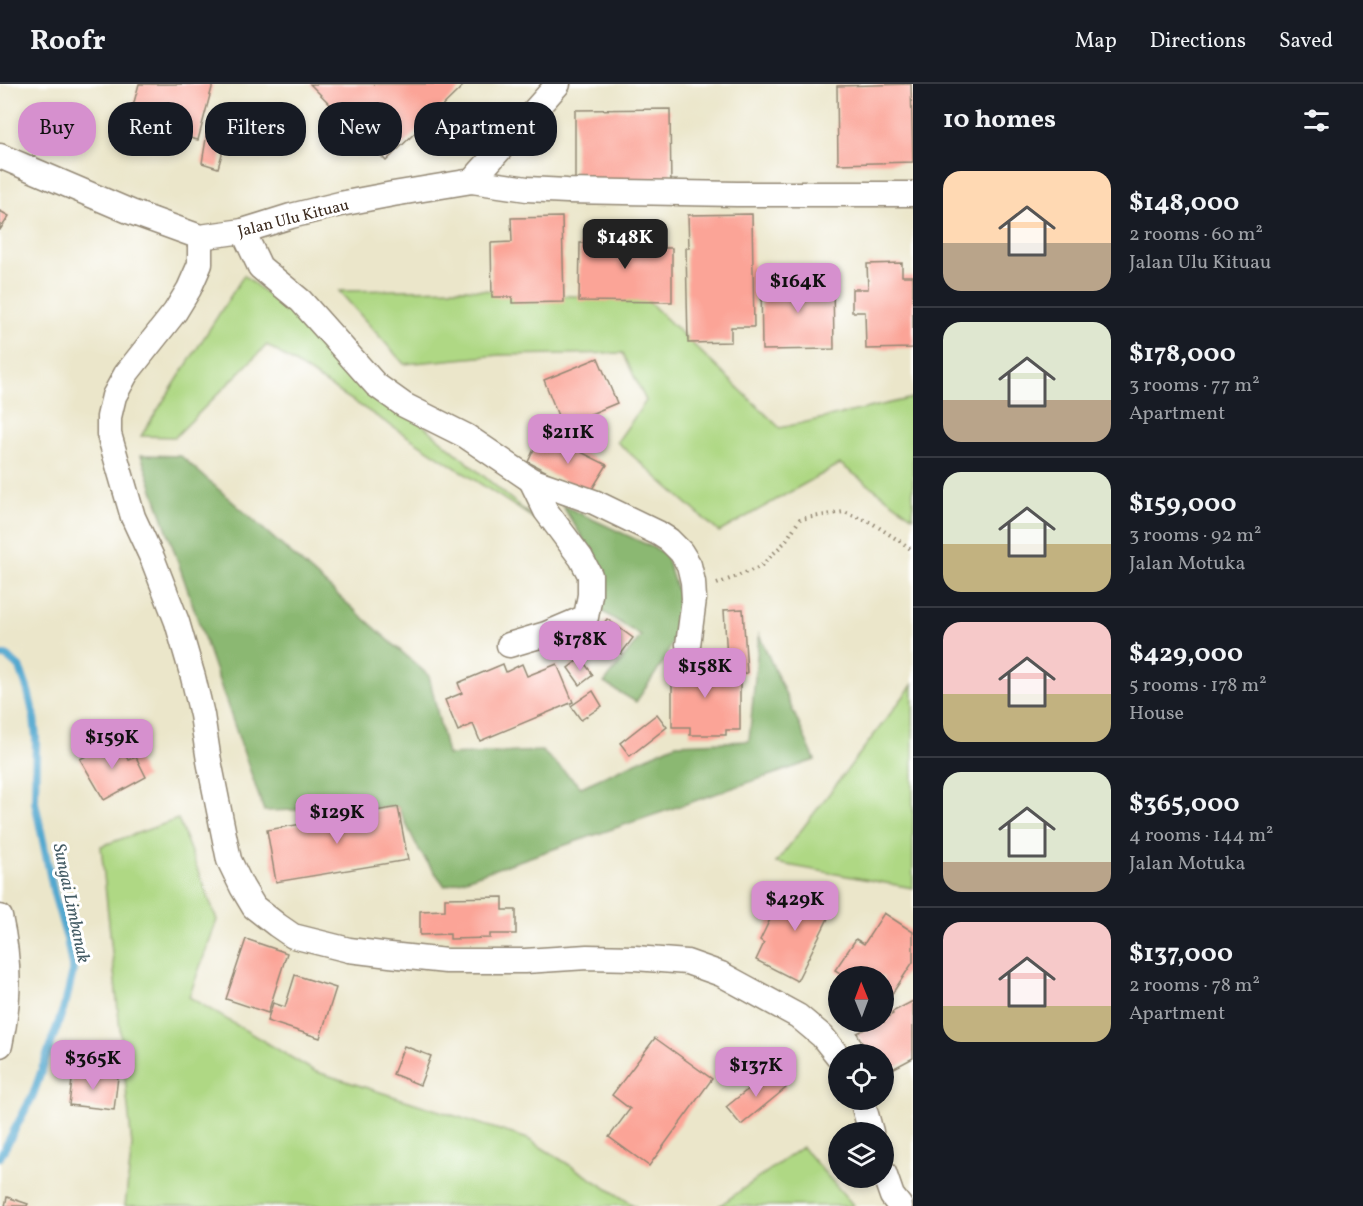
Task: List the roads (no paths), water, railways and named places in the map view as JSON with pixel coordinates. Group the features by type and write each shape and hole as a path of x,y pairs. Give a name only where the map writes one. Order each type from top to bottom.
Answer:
{"street":[{"path":"472,181 558,84"},
{"name":"Jalan Ulu Kituau","path":"0,156 131,212 200,237 243,231 340,204 472,181 527,189 567,191 913,194"},
{"path":"243,231 260,267 301,301 376,385 404,405 466,436 531,480 594,502 669,540 685,558 693,582 694,599 688,645"},
{"path":"200,237 200,264 189,289 175,312 126,374 114,396 109,417 109,434 133,517 177,622 193,677 229,860 254,907 293,936 349,950 446,961 525,961 587,957 687,962 721,974 798,1016 828,1044"},
{"path":"509,645 546,634 586,617 590,595 590,575 581,558 546,511 531,480"},
{"path":"0,917 6,942 9,991 0,1045"},
{"path":"889,1188 900,1206"}],"waterway":[{"name":"Sungai Limbanak","path":"0,656 6,656 20,668 28,691 36,737 35,802 73,971 66,1001 33,1095 0,1157"}]}
